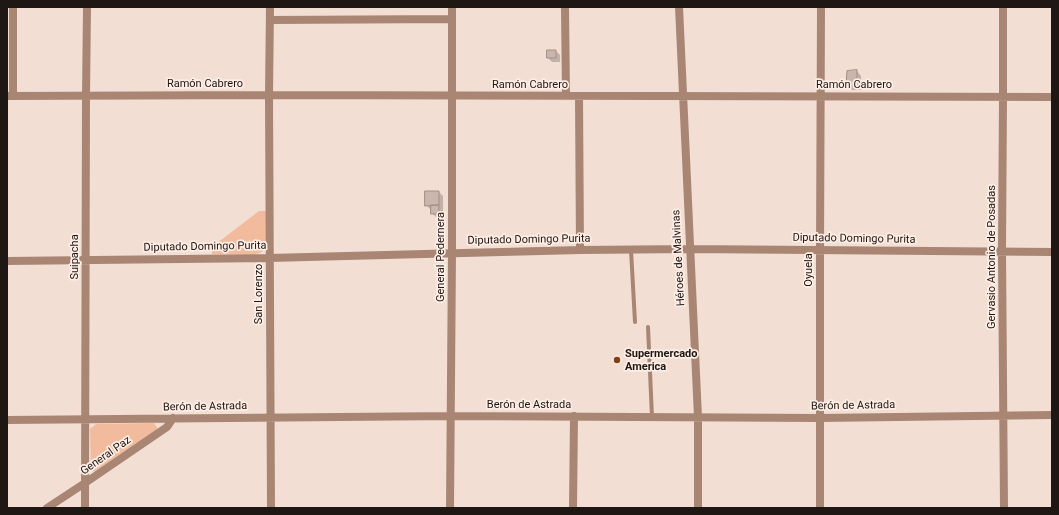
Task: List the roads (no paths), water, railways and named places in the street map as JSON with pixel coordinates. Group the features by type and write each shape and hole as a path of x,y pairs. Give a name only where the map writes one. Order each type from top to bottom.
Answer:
{"street":[{"path":"10,96 13,7"},
{"name":"Suipacha","path":"85,508 87,7"},
{"name":"San Lorenzo","path":"270,7 271,508"},
{"name":"General Pedernera","path":"450,508 452,7"},
{"path":"565,7 566,96"},
{"name":"Héroes de Malvinas","path":"679,7 698,417 698,508"},
{"name":"Oyuela","path":"820,508 821,7"},
{"name":"Gervasio Antonio de Posadas","path":"1003,7 1002,415 1004,508"},
{"path":"270,20 452,19"},
{"name":"Ramón Cabrero","path":"10,96 269,95 1052,97"},
{"path":"579,96 580,250"},
{"name":"Diputado Domingo Purita","path":"7,260 270,258 452,252 631,249 1052,252"},
{"name":"Berón de Astrada","path":"7,420 451,416 820,418 1052,415"},
{"path":"573,508 574,416"},
{"name":"General Paz","path":"47,508 167,427 173,418"}],"lane":[{"path":"631,249 635,322"},
{"path":"648,327 652,417"}],"place":[{"name":"Supermercado America","path":"617,360"}]}
